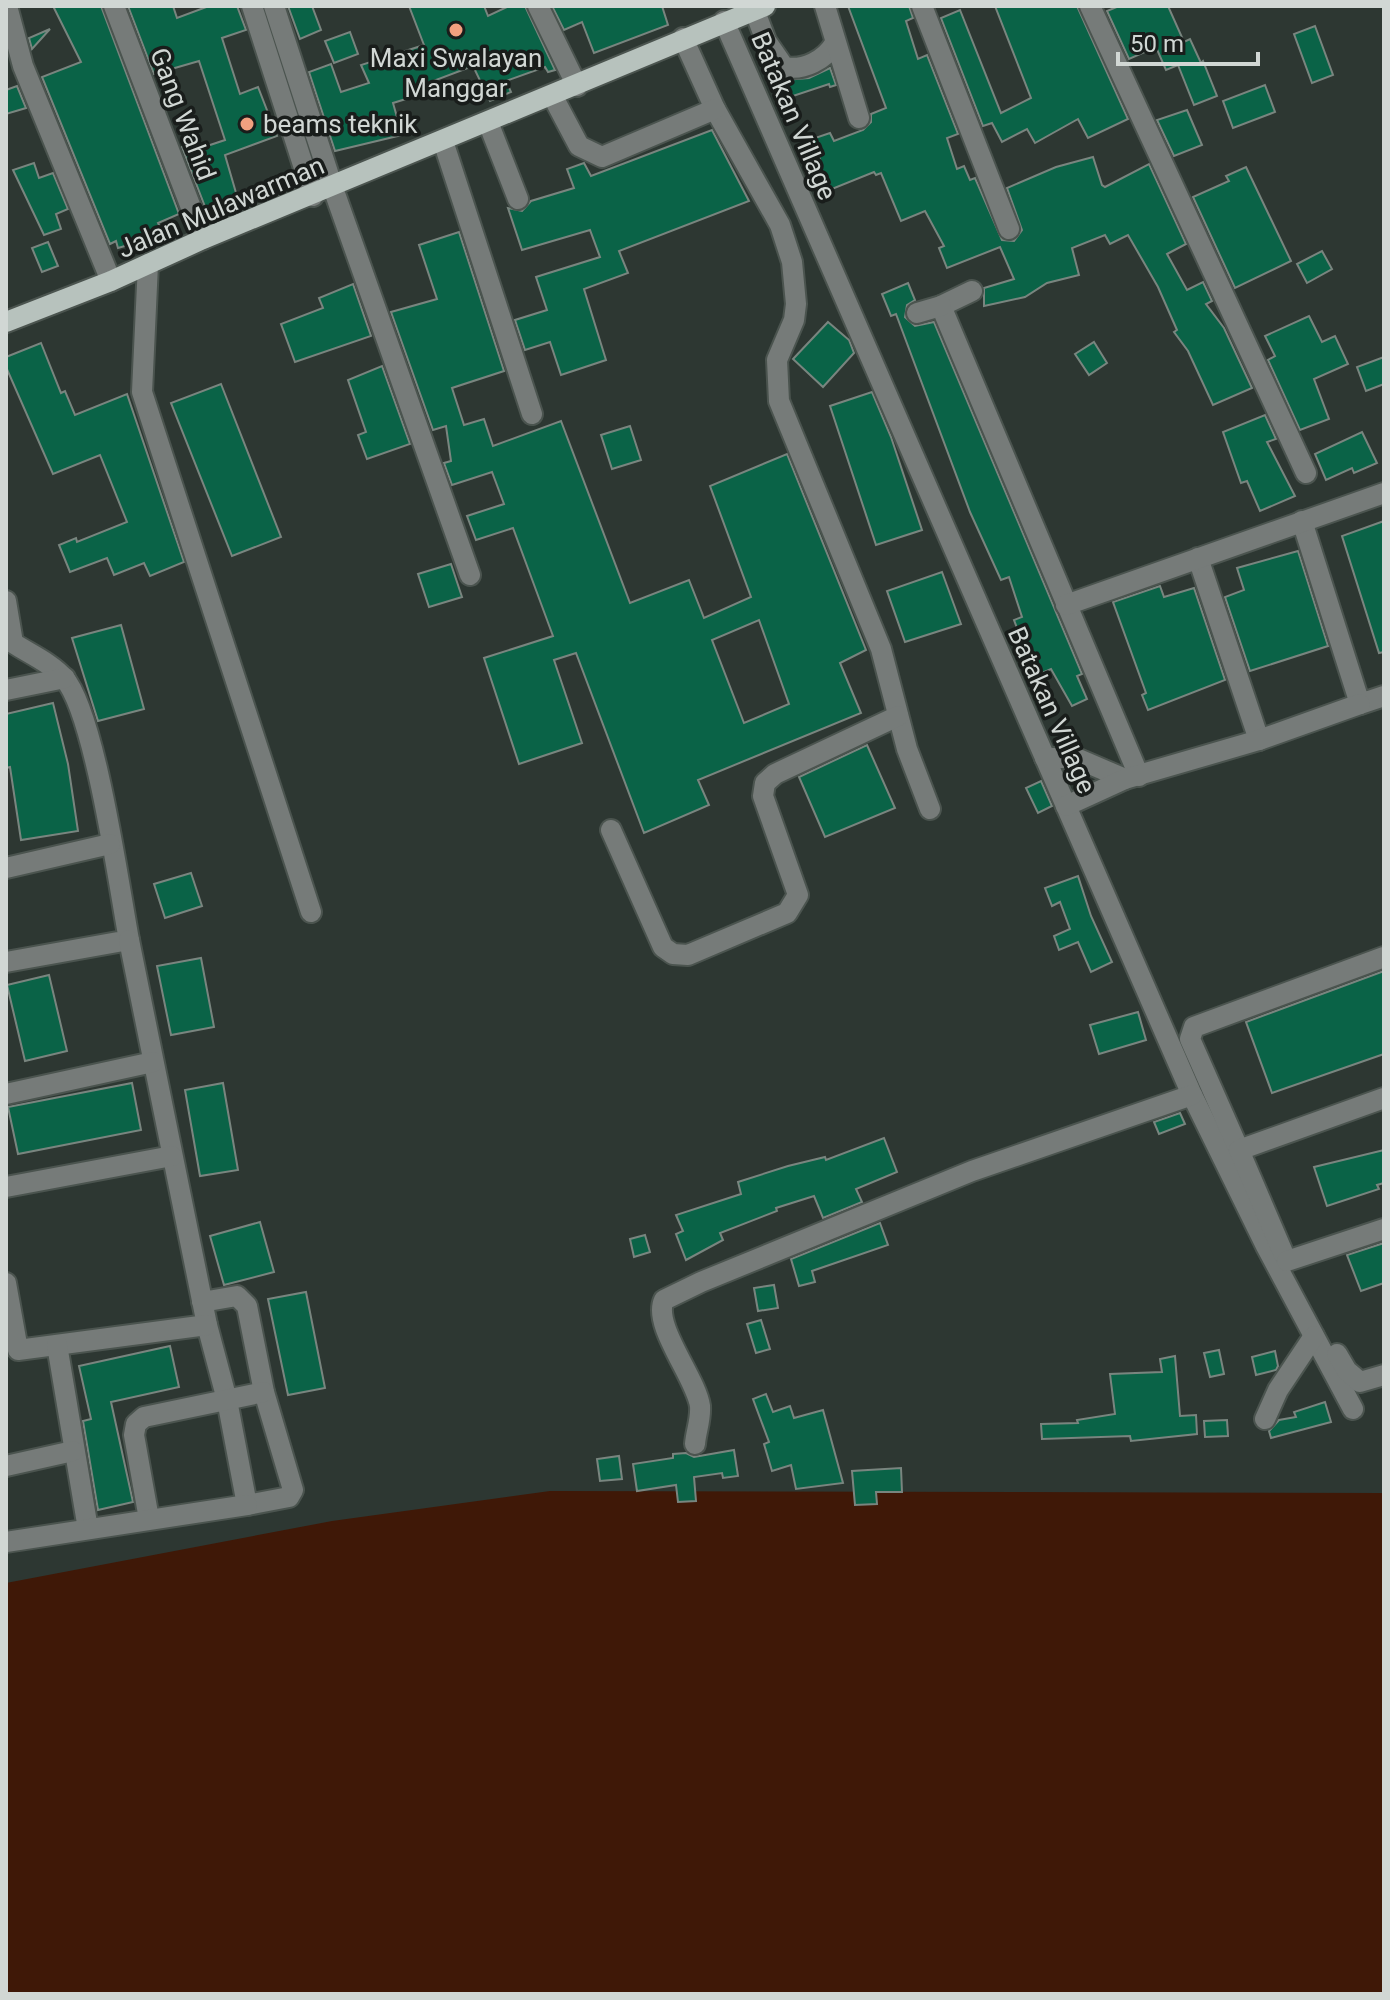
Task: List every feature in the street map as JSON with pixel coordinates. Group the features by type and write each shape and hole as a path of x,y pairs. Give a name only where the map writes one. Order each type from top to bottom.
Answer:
{"main road":[{"name":"Jalan Mulawarman","path":"6,322 577,86 757,7"}],"street":[{"path":"7,6 23,66 111,281"},
{"name":"Gang Wahid","path":"114,6 203,239"},
{"path":"252,6 313,196"},
{"path":"274,6 333,188 470,575"},
{"path":"538,6 577,86"},
{"path":"825,6 859,118"},
{"path":"922,6 1009,229"},
{"path":"1090,6 1306,473"},
{"path":"757,7 766,41 784,67 795,69 828,56 835,43"},
{"name":"Batakan Village","path":"724,21 1192,1095 1310,1341 1353,1409"},
{"path":"683,38 715,109 780,225 792,262 796,304 794,320 777,360 779,401 881,649 898,716 930,809"},
{"path":"552,95 579,146 602,157 715,109"},
{"path":"488,122 518,199"},
{"path":"443,141 532,414"},
{"path":"148,264 142,392 311,912"},
{"path":"917,313 941,306 972,291"},
{"path":"941,306 1066,605 1132,777"},
{"path":"1066,605 1384,493"},
{"path":"1302,521 1360,704"},
{"path":"1198,558 1259,740"},
{"path":"6,601 10,644 65,678 75,696 92,751 202,1302 227,1400 247,1505"},
{"path":"6,690 65,678"},
{"path":"1066,806 1132,777 1259,740 1384,696"},
{"path":"611,830 663,947 673,954 688,955 787,913 795,906 798,895 763,796 765,783 775,774 898,716"},
{"path":"1045,758 1076,758 1132,777"},
{"path":"6,868 110,844"},
{"path":"6,962 129,940"},
{"path":"1384,957 1194,1027 1190,1039 1304,1299 1347,1371 1360,1382 1384,1375"},
{"path":"6,1094 153,1062"},
{"path":"695,1444 700,1406 661,1313 664,1300 972,1171 1192,1095"},
{"path":"1239,1150 1384,1098"},
{"path":"6,1187 172,1156"},
{"path":"1287,1261 1384,1229"},
{"path":"6,1283 12,1355 57,1345 207,1325"},
{"path":"6,1542 247,1505 293,1494 264,1392 245,1301 237,1296 202,1302"},
{"path":"1265,1419 1278,1390 1310,1341"},
{"path":"57,1345 88,1529"},
{"path":"149,1519 134,1435 136,1424 144,1417 264,1392"},
{"path":"6,1466 73,1451"}],"shaded area":[{"path":"550,1491 1384,1493 1384,1994 6,1994 6,1583 332,1521"}],"building":[{"path":"53,6 101,6 179,214 158,223 163,233 118,248 116,241 110,244 42,77 81,62"},
{"path":"128,6 173,6 177,18 209,6 237,6 246,30 222,38 240,94 258,87 277,136 225,155 239,203 226,207 227,211 209,217 182,147 192,143 195,150 225,140 199,61 154,74"},
{"path":"288,6 312,6 321,30 300,39"},
{"path":"409,6 484,6 488,16 509,6 525,6 555,70 548,72 545,67 506,81 511,92 490,101 473,66 417,87 419,95 393,103 402,135 335,151 309,72 331,64 341,92 369,83 361,65 424,45"},
{"path":"552,6 662,6 668,25 594,53 582,22 564,30"},
{"path":"848,6 909,6 913,18 906,21 918,59 927,55 958,134 947,138 957,169 964,166 970,180 975,178 1002,240 1014,241 1022,230 1007,188 1056,167 1093,157 1105,187 1149,164 1186,244 1167,254 1187,290 1203,282 1212,301 1206,304 1224,328 1252,388 1213,405 1188,351 1174,332 1177,330 1158,287 1128,235 1110,244 1105,235 1072,248 1079,275 1047,283 1025,297 984,306 984,288 1014,279 1000,247 947,268 939,248 944,246 925,211 901,221 881,173 876,175 874,172 827,191 814,162 820,159 812,139 830,133 834,141 863,130 871,122 871,114 886,108"},
{"path":"995,6 1077,6 1128,119 1088,138 1078,119 1035,143 1027,129 1002,142 992,123 983,126 941,18 960,10 1001,113 1031,98"},
{"path":"1119,6 1168,6 1184,42 1190,39 1201,63 1203,61 1217,96 1194,105 1178,65 1166,70 1156,47 1129,59 1107,11"},
{"path":"1315,26 1333,75 1312,83 1294,34"},
{"path":"50,29 32,49 29,38"},
{"path":"350,32 358,54 334,63 325,41"},
{"path":"830,68 836,85 830,87 829,84 790,97 784,80 809,78"},
{"path":"1265,85 1275,112 1233,128 1223,101"},
{"path":"17,86 26,108 6,114 6,90"},
{"path":"1187,110 1202,145 1174,156 1157,120"},
{"path":"712,130 749,201 619,251 628,273 584,289 606,360 561,375 550,342 525,350 515,320 547,310 536,277 600,257 590,230 522,250 508,208 522,211 531,201 574,188 567,169 584,163 591,176"},
{"path":"34,163 39,178 53,173 68,209 56,214 61,229 44,235 13,170"},
{"path":"1246,167 1291,261 1235,288 1193,197 1229,181 1226,176"},
{"path":"459,232 504,371 452,388 464,425 484,419 493,446 561,421 630,603 689,580 704,618 751,597 710,486 787,454 866,650 840,663 861,713 698,780 709,805 644,833 576,653 554,660 582,743 519,764 484,658 553,636 513,528 476,540 467,516 504,504 492,472 452,485 444,463 451,461 446,426 433,430 391,312 437,299 419,245","holes":["759,620 789,704 744,723 712,640"]},
{"path":"48,242 58,266 42,272 32,248"},
{"path":"1322,251 1332,269 1307,283 1297,264"},
{"path":"908,283 915,300 907,305 905,317 915,326 934,322 1082,674 1077,676 1087,699 1072,706 1051,669 1035,676 1014,620 1022,617 1009,577 1001,580 970,512 896,314 891,316 882,294"},
{"path":"353,284 371,336 295,362 281,324 323,308 319,298"},
{"path":"1309,316 1322,342 1335,336 1348,364 1314,379 1329,419 1300,430 1268,360 1275,356 1265,336"},
{"path":"828,322 849,340 854,353 823,387 793,359"},
{"path":"1094,342 1107,363 1089,375 1075,354"},
{"path":"41,343 61,393 65,391 75,415 127,394 184,562 150,576 144,563 114,575 107,558 70,572 59,545 76,538 77,542 127,522 100,455 53,474 6,367 6,357"},
{"path":"1384,357 1384,384 1366,391 1357,367"},
{"path":"382,366 410,444 367,459 358,435 366,432 348,380"},
{"path":"221,384 281,537 232,556 171,403"},
{"path":"872,392 891,437 922,530 876,545 830,406"},
{"path":"1265,415 1276,439 1267,442 1295,496 1260,511 1247,481 1241,483 1223,432"},
{"path":"630,426 641,460 612,469 601,435"},
{"path":"1362,432 1377,463 1354,473 1352,468 1326,480 1315,454"},
{"path":"1384,521 1384,652 1379,653 1342,536"},
{"path":"1298,551 1328,646 1250,671 1225,597 1244,590 1237,568"},
{"path":"451,564 462,597 429,607 418,574"},
{"path":"942,572 961,624 905,642 887,591"},
{"path":"1160,586 1164,597 1194,588 1225,680 1148,710 1142,695 1146,693 1113,602"},
{"path":"121,625 144,709 98,721 72,638"},
{"path":"53,703 68,764 78,831 21,840 10,767 6,768 6,714"},
{"path":"867,745 895,808 825,837 799,777"},
{"path":"1041,781 1052,806 1038,813 1026,788"},
{"path":"191,873 202,906 165,918 154,884"},
{"path":"1078,876 1091,916 1112,962 1091,972 1078,942 1059,950 1054,936 1070,929 1060,902 1052,906 1045,888"},
{"path":"201,958 214,1027 171,1035 157,966"},
{"path":"1384,971 1384,1054 1272,1093 1246,1022"},
{"path":"49,975 67,1051 25,1061 7,985"},
{"path":"1138,1012 1146,1040 1099,1054 1090,1025"},
{"path":"132,1083 141,1130 18,1154 8,1107"},
{"path":"223,1083 238,1170 200,1176 185,1090"},
{"path":"1180,1113 1185,1124 1159,1134 1154,1122"},
{"path":"884,1138 897,1172 856,1189 862,1202 823,1218 814,1196 776,1208 777,1211 720,1233 723,1240 686,1260 676,1234 683,1231 676,1215 741,1194 738,1182 788,1166 825,1157 826,1160"},
{"path":"1384,1150 1384,1183 1377,1185 1379,1189 1327,1206 1314,1167"},
{"path":"260,1222 274,1272 224,1285 210,1236"},
{"path":"880,1223 888,1245 812,1271 815,1282 799,1286 791,1259"},
{"path":"645,1235 650,1252 634,1257 630,1239"},
{"path":"1384,1243 1384,1283 1361,1291 1347,1255"},
{"path":"774,1285 778,1308 758,1311 754,1288"},
{"path":"306,1292 325,1388 288,1395 268,1299"},
{"path":"761,1320 770,1349 756,1353 747,1324"},
{"path":"170,1346 179,1387 111,1402 133,1502 98,1510 83,1421 91,1419 79,1366"},
{"path":"1219,1350 1224,1374 1210,1377 1204,1353"},
{"path":"1275,1351 1276,1370 1256,1375 1252,1357"},
{"path":"1175,1356 1180,1416 1196,1415 1197,1434 1131,1441 1130,1436 1042,1439 1041,1424 1078,1423 1077,1420 1115,1414 1110,1374 1162,1372 1160,1359"},
{"path":"766,1394 773,1412 790,1406 794,1418 823,1410 843,1483 796,1489 791,1465 772,1471 764,1444 769,1442 753,1399"},
{"path":"1325,1402 1331,1422 1271,1438 1269,1431 1279,1420 1296,1417 1294,1412"},
{"path":"1227,1420 1228,1436 1205,1437 1204,1421"},
{"path":"734,1450 738,1476 723,1478 722,1473 694,1477 696,1501 678,1502 676,1485 637,1491 633,1464 673,1458 673,1454 686,1453 694,1457"},
{"path":"619,1456 622,1479 600,1481 597,1459"},
{"path":"901,1468 902,1492 876,1492 877,1504 855,1505 852,1471"}],"place":[{"name":"Maxi Swalayan Manggar","path":"456,30"},
{"name":"beams teknik","path":"247,124"}]}
